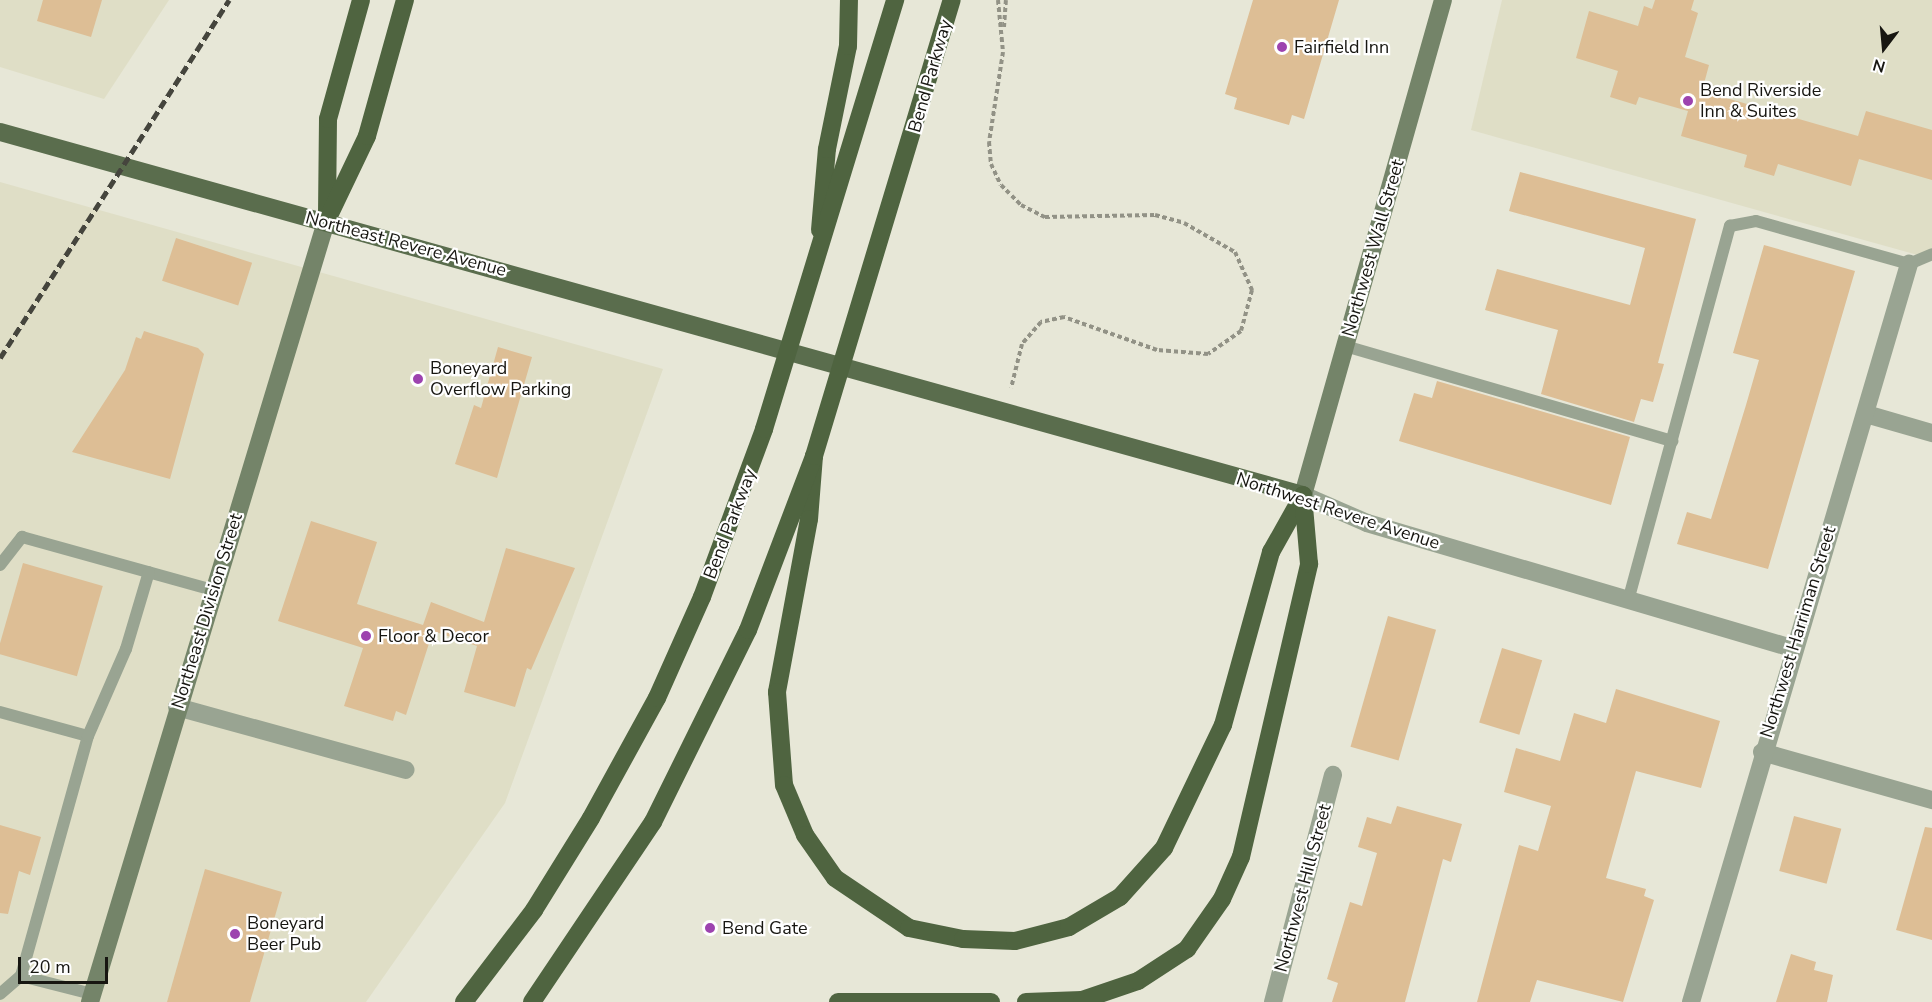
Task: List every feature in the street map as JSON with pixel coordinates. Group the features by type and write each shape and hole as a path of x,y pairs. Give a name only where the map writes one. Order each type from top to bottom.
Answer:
{"highway":[{"path":"326,222 328,119 361,0"},
{"path":"326,222 367,136 405,0"},
{"path":"818,260 825,165 848,46 849,0"},
{"name":"Bend Parkway","path":"464,1002 549,887 644,722 702,597 764,429 818,260 895,0"},
{"name":"Bend Parkway","path":"532,1002 638,847 704,725 758,604 816,450 869,282 952,0"},
{"path":"816,450 777,692 784,785 805,836 835,878 909,928 963,939 1015,941 1069,927 1120,897 1164,848 1223,725 1271,552 1303,495"},
{"path":"1026,1002 1082,1000 1138,981 1187,949 1222,899 1241,857 1309,564 1303,495"},
{"path":"838,1002 991,1002"}],"main road":[{"name":"Northwest Wall Street","path":"1303,495 1443,0"},
{"name":"Northeast Revere Avenue","path":"0,132 813,357"},
{"name":"Northeast Division Street","path":"91,998 177,707 326,222"},
{"name":"Northwest Revere Avenue","path":"813,357 1303,495"}],"street":[{"name":"Northwest Harriman Street","path":"1691,1002 1792,648 1866,414 1909,264"},
{"path":"1866,414 1932,433"},
{"name":"Northwest Revere Avenue","path":"1303,495 1367,523 1792,648"},
{"path":"177,707 405,770"},
{"path":"1762,752 1932,800"},
{"name":"Northwest Hill Street","path":"1274,1002 1332,775"}],"lane":[{"path":"1628,601 1730,226 1755,220 1909,264 1932,254"},
{"path":"1345,346 1672,441"},
{"path":"0,565 22,537 213,590"},
{"path":"0,994 21,976 88,736 126,649 149,572"},
{"path":"0,712 88,736"},
{"path":"21,976 91,998"}],"path":[{"path":"998,0 1003,28"},
{"path":"1005,412 1022,344 1041,322 1064,317 1157,350 1208,354 1241,331 1252,290 1235,252 1184,223 1136,215 1045,217 1021,205 1001,184 991,164 989,142 1006,0"}],"shaded area":[{"path":"0,0 169,0 104,99 0,67"},
{"path":"1502,0 1932,0 1932,259 1471,130"},
{"path":"0,182 663,369 505,803 366,1002 0,1002"}],"building":[{"path":"43,0 102,0 91,37 37,21"},
{"name":"Fairfield Inn","path":"1253,0 1339,0 1304,119 1292,115 1289,125 1234,109 1237,98 1225,94"},
{"name":"Bend Riverside Inn & Suites","path":"1655,0 1694,0 1691,10 1698,13 1685,57 1709,65 1702,91 1858,136 1866,111 1932,130 1932,180 1859,159 1851,186 1778,164 1774,176 1744,167 1747,155 1681,136 1688,111 1639,97 1636,105 1610,97 1618,71 1576,58 1589,11 1638,26 1644,6 1652,9"},
{"path":"1520,172 1696,219 1658,363 1664,364 1653,402 1641,399 1634,422 1541,394 1558,330 1485,310 1497,269 1630,305 1645,248 1509,211"},
{"path":"176,238 252,263 238,306 162,281"},
{"path":"1764,245 1855,271 1768,569 1677,544 1687,512 1711,519 1746,405 1759,360 1733,353"},
{"path":"144,331 198,348 204,354 170,479 72,452 125,370 136,337 141,339"},
{"path":"498,347 532,357 497,478 455,464 474,405 481,408"},
{"path":"1437,381 1630,437 1611,505 1399,441 1414,393 1432,398"},
{"path":"311,521 377,542 357,604 423,625 431,602 484,622 506,548 575,568 531,670 527,668 515,707 464,692 477,646 433,631 406,715 396,711 393,721 344,706 363,648 278,621"},
{"path":"23,563 103,586 77,676 0,654 0,643"},
{"path":"1388,616 1436,630 1399,761 1351,747"},
{"path":"1502,648 1542,660 1519,735 1479,723"},
{"path":"1616,689 1720,721 1701,788 1636,771 1606,878 1646,889 1644,896 1654,900 1623,1002 1537,980 1530,1002 1477,1002 1519,845 1538,851 1551,806 1504,792 1516,748 1560,761 1574,713 1606,723"},
{"path":"1397,806 1462,824 1451,862 1443,859 1405,1002 1332,1002 1338,983 1327,979 1350,902 1362,906 1377,853 1358,847 1367,817 1391,824"},
{"path":"1794,816 1841,829 1827,884 1779,871"},
{"path":"0,825 41,837 30,875 19,871 8,914 0,913"},
{"path":"1925,827 1932,828 1932,940 1896,930"},
{"name":"Boneyard Beer Pub","path":"205,869 282,892 250,1002 167,1002"},
{"path":"1791,954 1816,962 1814,970 1833,975 1827,1002 1776,1002"}],"railway":[{"path":"0,358 229,0"}],"place":[{"name":"Fairfield Inn","path":"1282,47"},
{"name":"Bend Riverside Inn & Suites","path":"1688,101"},
{"name":"Boneyard Overflow Parking","path":"418,379"},
{"name":"Floor & Decor","path":"366,636"},
{"name":"Bend Gate","path":"710,928"},
{"name":"Boneyard Beer Pub","path":"235,934"}]}
